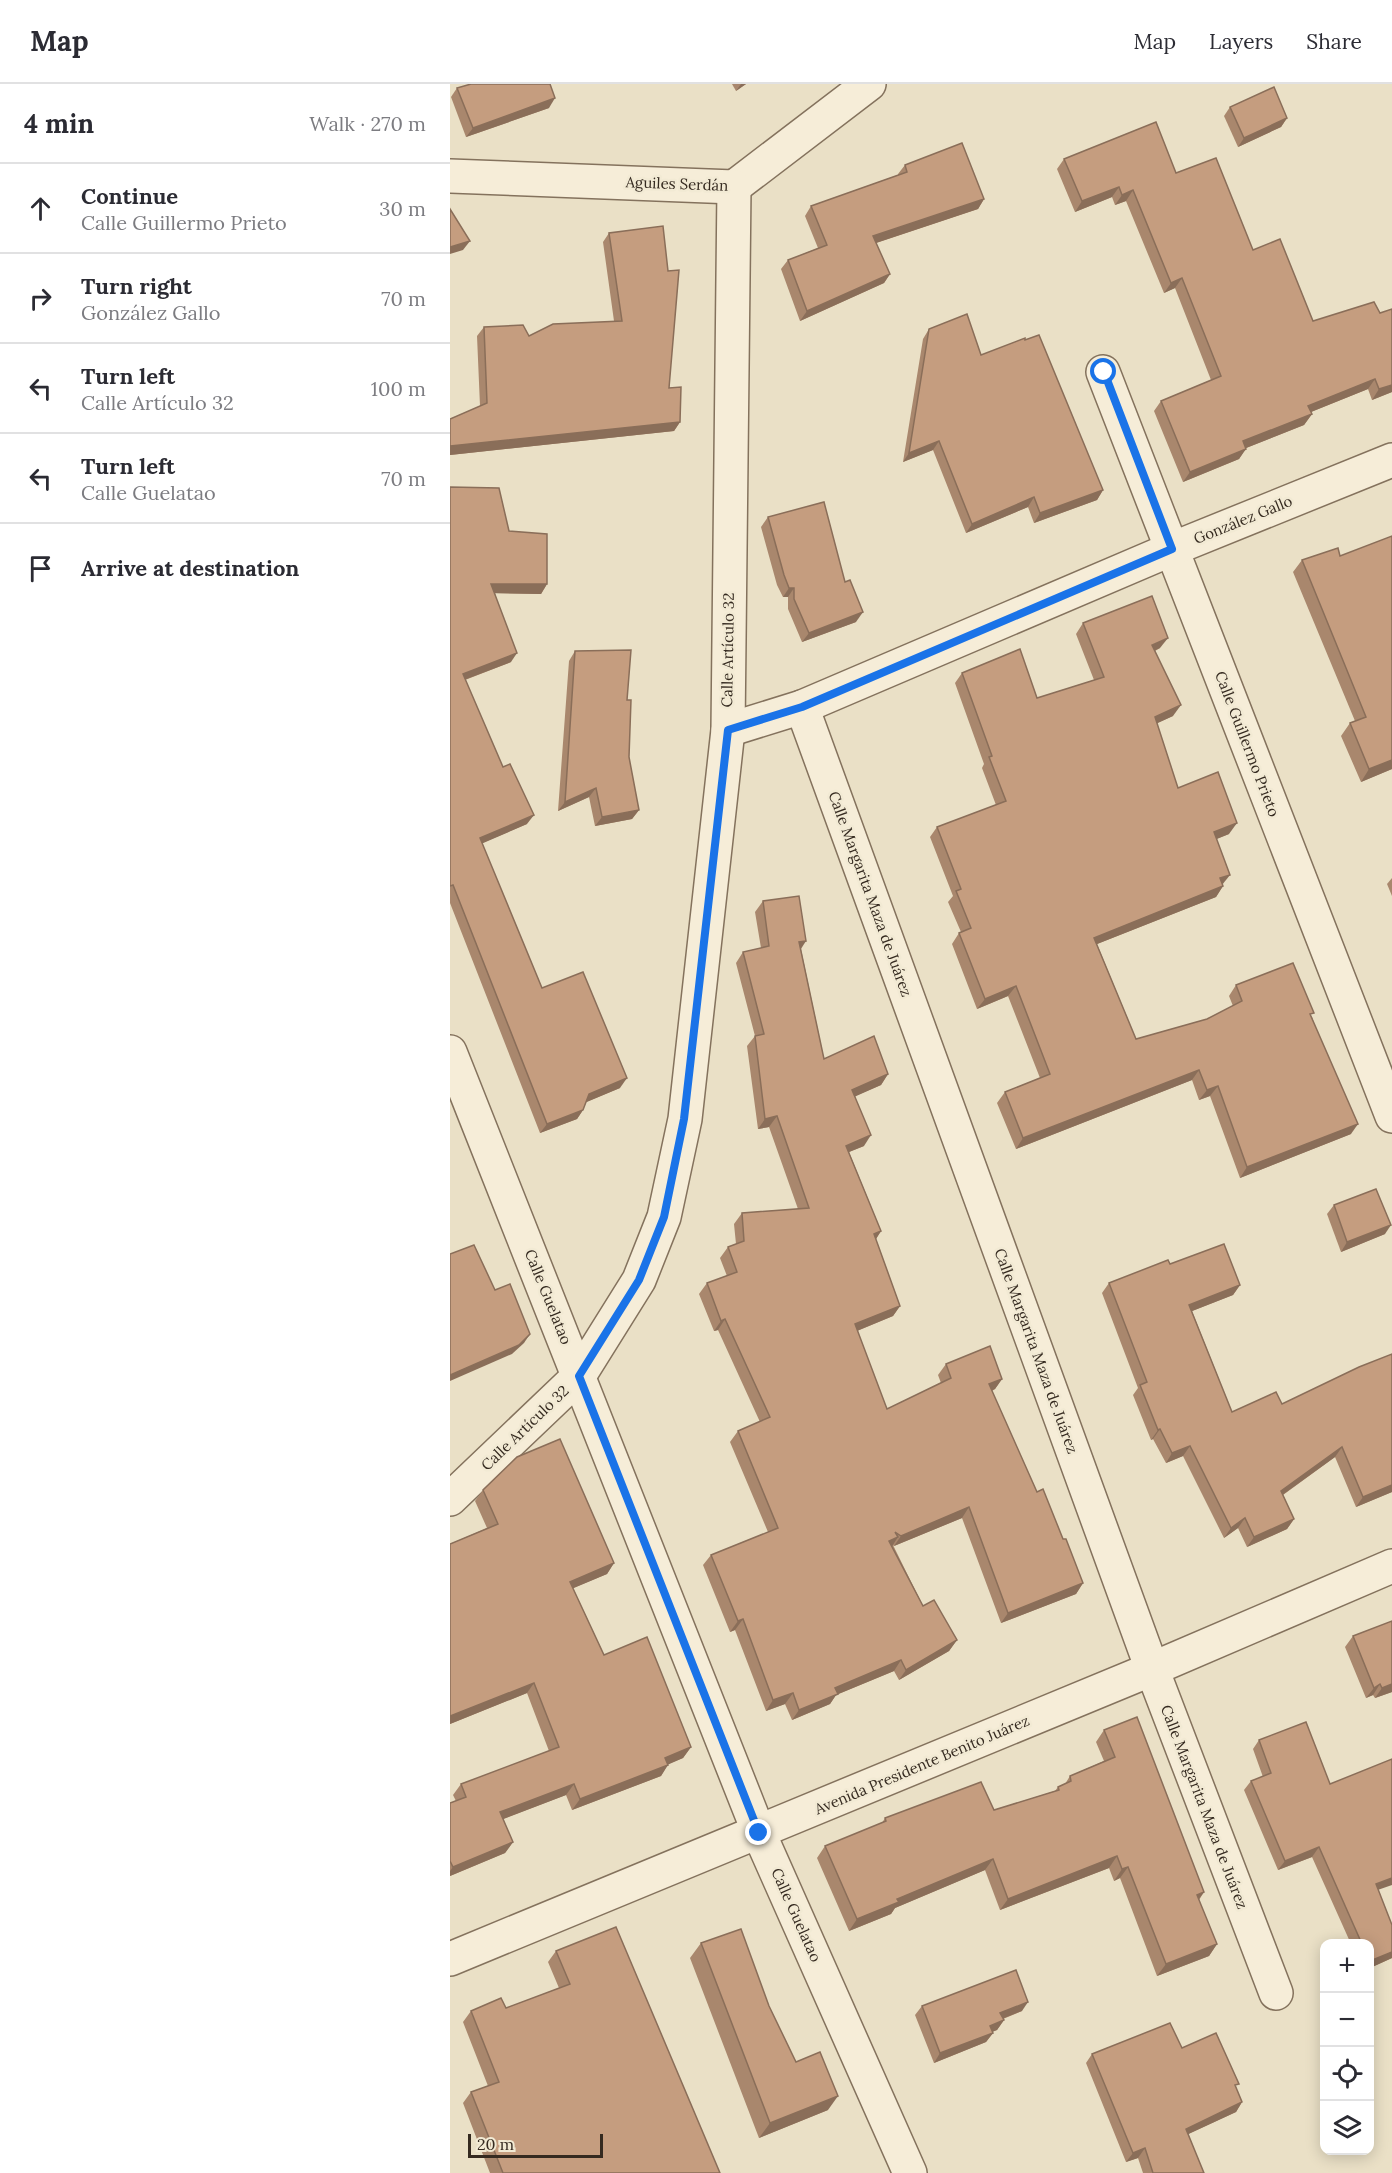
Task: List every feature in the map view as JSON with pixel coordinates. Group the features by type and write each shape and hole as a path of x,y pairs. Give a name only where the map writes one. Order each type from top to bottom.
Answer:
{"street":[{"name":"Aguiles Serdán","path":"450,176 734,187 869,84"},
{"name":"Calle Artículo 32","path":"450,1499 579,1376 639,1280 664,1217 684,1119 728,730 734,187"},
{"name":"Calle Guillermo Prieto","path":"1104,372 1392,1116"},
{"name":"González Gallo","path":"728,730 802,707 1172,549 1392,460"},
{"name":"Calle Margarita Maza de Juárez","path":"802,707 1152,1669 1276,1993"},
{"name":"Calle Guelatao","path":"450,1052 759,1833 910,2173"},
{"name":"Avenida Presidente Benito Juárez","path":"450,1959 759,1833 1392,1566"}],"building":[{"path":"471,84 550,84 555,98 473,128 457,88"},
{"path":"1274,87 1287,118 1244,138 1230,107"},
{"path":"1156,122 1176,173 1216,158 1253,250 1280,239 1313,321 1374,302 1380,313 1392,309 1392,385 1379,389 1375,379 1308,406 1312,414 1243,441 1246,449 1190,472 1161,401 1221,376 1182,278 1171,283 1133,190 1122,195 1119,187 1082,201 1064,159"},
{"path":"962,143 984,199 873,236 890,274 807,311 788,260 827,245 811,206 907,172 905,165"},
{"path":"450,209 470,241 450,247"},
{"path":"663,226 668,271 679,270 669,388 681,387 680,422 450,446 450,419 487,403 484,327 523,325 529,336 553,324 622,321 609,233"},
{"path":"967,314 981,355 1039,335 1103,490 1040,513 1034,497 972,524 939,441 909,453 929,329"},
{"path":"450,487 499,488 509,531 547,534 547,584 491,584 517,653 463,674 503,767 510,764 534,815 480,838 542,988 583,972 627,1078 589,1094 583,1110 547,1124 453,885 450,886"},
{"path":"824,502 845,582 850,580 863,612 809,633 794,599 794,588 789,588 784,575 768,517"},
{"path":"1392,536 1392,760 1369,769 1350,723 1366,717 1302,560 1338,548 1340,556"},
{"path":"1152,596 1168,638 1152,645 1181,705 1155,717 1178,788 1218,772 1237,823 1214,832 1230,875 1220,878 1223,886 1094,938 1136,1039 1207,1019 1242,1001 1236,985 1293,963 1314,1013 1310,1014 1358,1124 1247,1167 1218,1086 1207,1090 1199,1070 1023,1138 1005,1092 1050,1074 1016,986 985,999 959,933 971,928 956,891 961,889 937,827 1006,801 962,673 1020,649 1037,698 1104,677 1083,623"},
{"path":"631,650 627,700 631,700 629,757 639,810 602,817 596,788 565,802 575,651"},
{"path":"799,896 806,941 799,942 824,1059 874,1036 888,1074 852,1090 871,1135 846,1146 881,1231 874,1234 900,1306 855,1324 887,1409 951,1378 946,1364 990,1346 1002,1379 989,1384 1037,1492 1043,1489 1083,1583 1008,1613 969,1507 901,1536 895,1532 898,1537 889,1541 923,1606 934,1600 957,1640 906,1670 901,1660 835,1688 838,1694 799,1710 793,1693 773,1700 743,1619 738,1621 711,1555 778,1528 738,1431 770,1417 725,1319 721,1321 707,1283 737,1272 728,1247 744,1241 742,1213 809,1208 777,1116 765,1119 755,1036 764,1034 743,952 769,946 763,901"},
{"path":"1376,1189 1391,1225 1347,1242 1334,1205"},
{"path":"1224,1244 1240,1285 1189,1305 1232,1412 1276,1392 1282,1404 1359,1367 1392,1354 1392,1485 1363,1497 1342,1447 1281,1491 1294,1519 1254,1537 1245,1518 1231,1528 1190,1446 1172,1453 1160,1429 1158,1430 1140,1385 1147,1382 1109,1283 1168,1260 1170,1264"},
{"path":"474,1245 495,1290 510,1284 530,1334 519,1345 450,1375 450,1254"},
{"path":"560,1439 614,1563 570,1582 604,1655 647,1637 691,1747 665,1758 668,1765 580,1799 574,1784 500,1812 513,1842 453,1867 450,1861 450,1803 466,1797 461,1784 559,1747 534,1683 450,1716 450,1544 498,1524 483,1490 517,1457"},
{"path":"1392,1621 1392,1684 1382,1688 1380,1684 1374,1688 1353,1636"},
{"path":"1137,1717 1204,1892 1197,1895 1217,1944 1166,1964 1128,1867 1122,1869 1117,1856 1008,1899 993,1859 897,1899 899,1902 857,1919 825,1846 886,1821 885,1818 981,1782 994,1810 1059,1790 1058,1787 1071,1781 1070,1776 1115,1757 1104,1730"},
{"path":"1306,1722 1330,1784 1392,1759 1392,1878 1376,1884 1392,1925 1392,1952 1374,1959 1374,1939 1360,1939 1319,1847 1285,1861 1251,1781 1271,1773 1259,1740"},
{"path":"616,1927 720,2173 503,2173 471,2092 499,2082 471,2011 501,1998 506,2008 570,1984 556,1951"},
{"path":"741,1929 769,2006 796,2062 820,2052 838,2096 770,2123 701,1943"},
{"path":"1016,1970 1028,2002 1000,2013 1004,2020 990,2026 993,2033 940,2053 922,2006"},
{"path":"1170,2023 1182,2048 1216,2033 1239,2084 1235,2085 1242,2102 1186,2129 1204,2173 1153,2173 1145,2148 1133,2153 1092,2054"}],"route":[{"path":"759,1833 579,1376 639,1280 664,1217 684,1119 728,730 802,707 1172,549 1104,372"}]}
